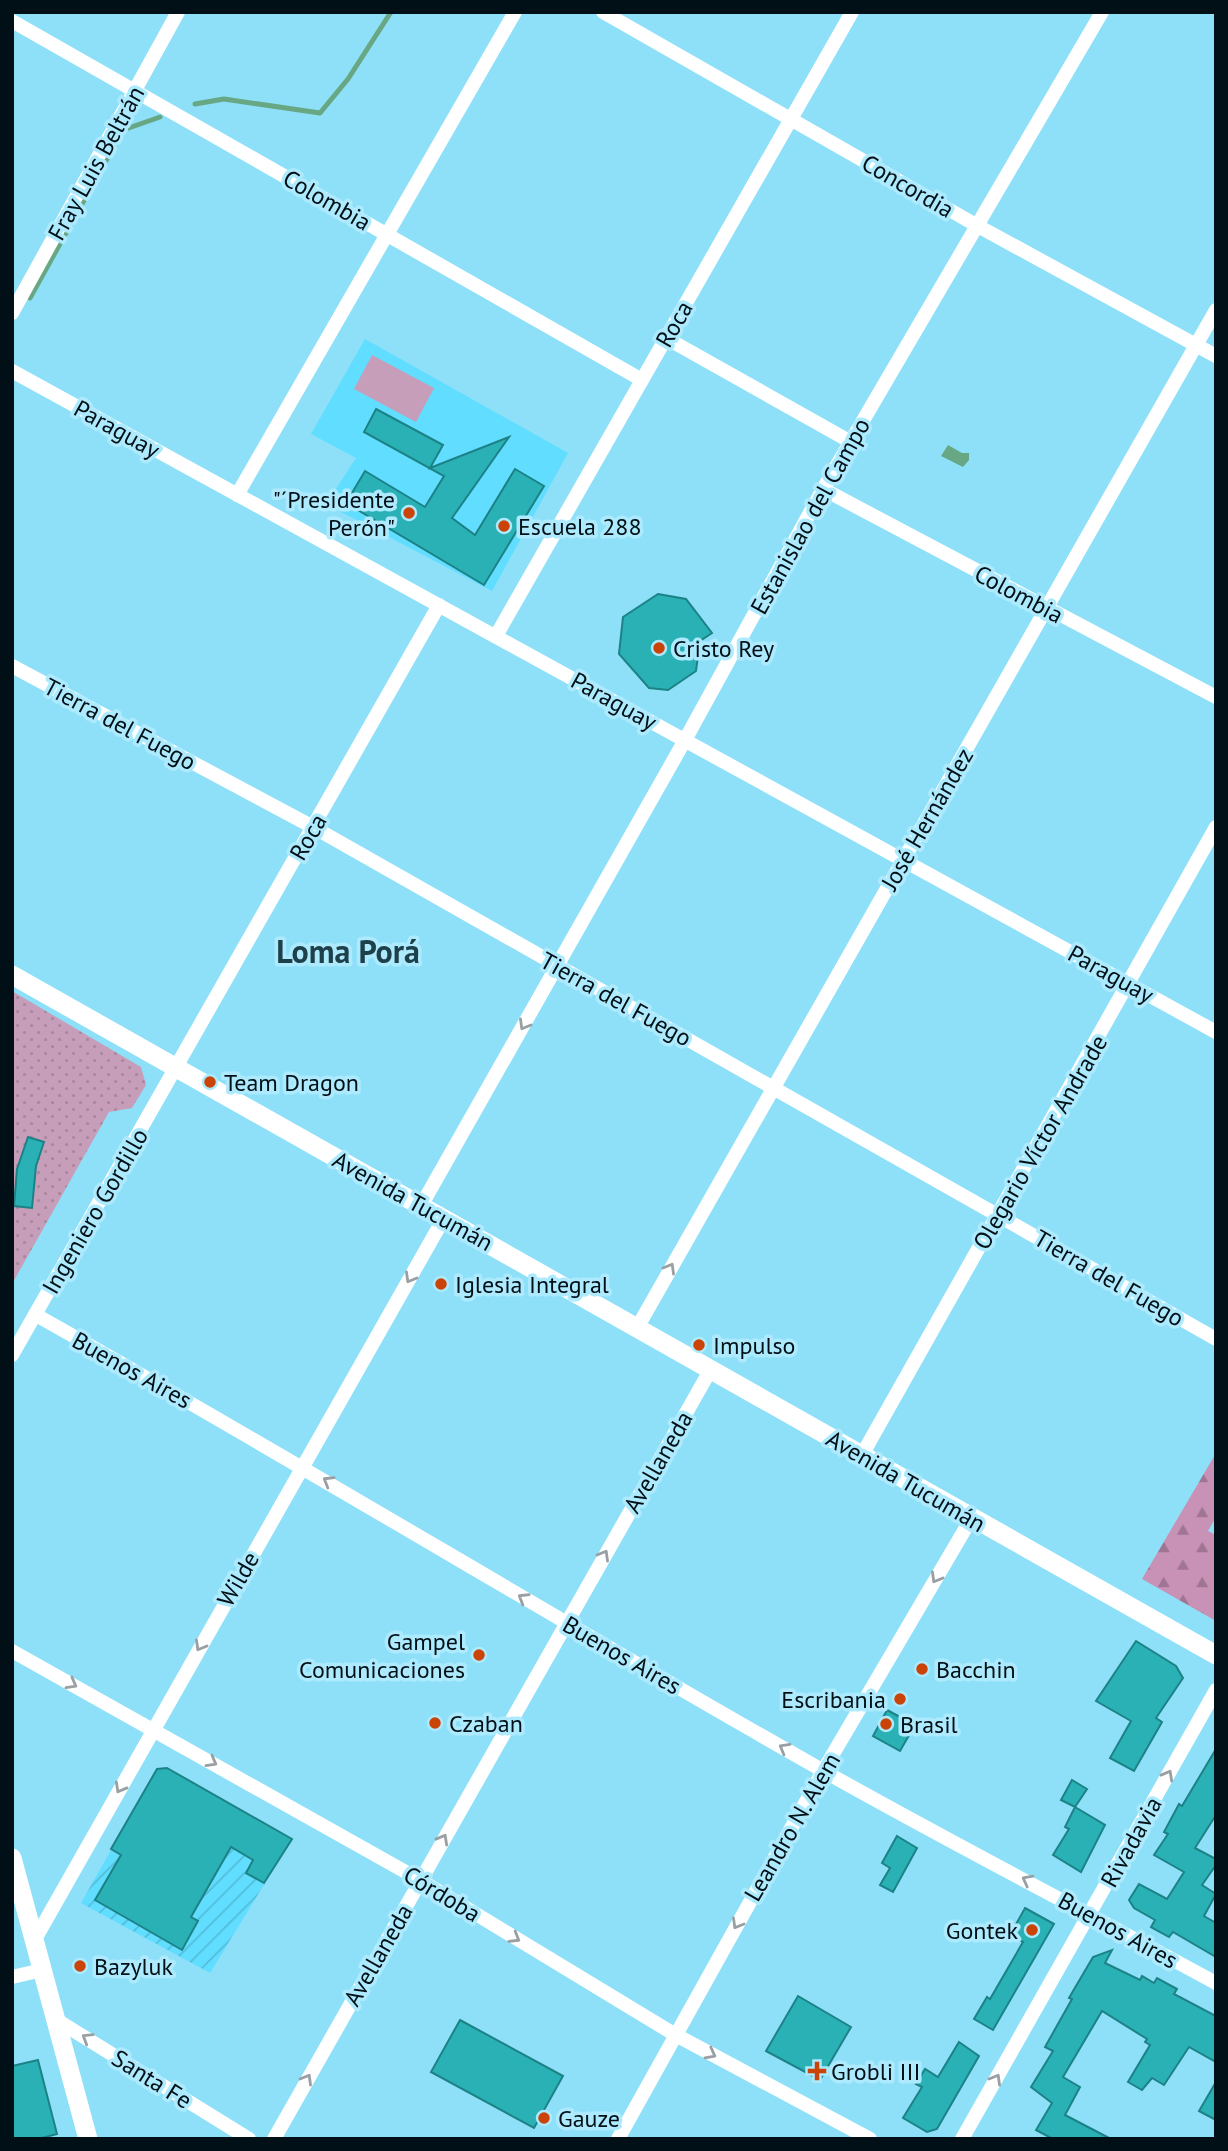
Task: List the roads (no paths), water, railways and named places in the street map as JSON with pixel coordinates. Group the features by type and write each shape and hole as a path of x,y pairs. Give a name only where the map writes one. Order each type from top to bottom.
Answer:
{"main road":[{"name":"Avenida Tucumán","path":"12,975 1216,1655"},
{"path":"12,1858 88,2139"}],"street":[{"name":"Fray Luis Beltrán","path":"12,313 178,12"},
{"path":"237,495 516,12"},
{"name":"Concordia","path":"603,12 976,225 1216,356"},
{"name":"Roca","path":"496,636 852,12"},
{"name":"Estanislao del Campo","path":"421,1206 685,740 823,489 1102,12"},
{"name":"Colombia","path":"12,21 642,380"},
{"name":"José Hernández","path":"637,1328 1216,310"},
{"path":"666,338 851,442"},
{"name":"Paraguay","path":"12,371 1216,1031"},
{"name":"Colombia","path":"823,489 1216,697"},
{"name":"Roca","path":"176,1068 439,606"},
{"name":"Tierra del Fuego","path":"12,666 313,827 1216,1339"},
{"name":"Olegario Víctor Andrade","path":"862,1455 1130,984 1216,827"},
{"name":"Ingeniero Gordillo","path":"12,1355 176,1068"},
{"name":"Wilde","path":"34,1941 444,1219"},
{"name":"Buenos Aires","path":"36,1315 303,1466 823,1771 1216,1983"},
{"name":"Avellaneda","path":"274,2139 711,1369"},
{"name":"Leandro N. Alem","path":"618,2139 674,2034 823,1771 971,1519"},
{"name":"Córdoba","path":"12,1651 420,1880 674,2034 870,2139"},
{"name":"Rivadavia","path":"962,2139 1216,1690"},
{"path":"12,1977 42,1970"},
{"name":"Santa Fe","path":"55,2019 249,2139"}],"waterway":[{"path":"195,104 224,99 320,113 348,79 391,12"},
{"path":"30,298 123,130 160,117"}],"place":[{"name":"\"´Presidente Perón\"","path":"409,513"},
{"name":"Escuela 288","path":"504,526"},
{"name":"Cristo Rey","path":"659,648"},
{"name":"Team Dragon","path":"210,1082"},
{"name":"Iglesia Integral","path":"441,1284"},
{"name":"Impulso","path":"699,1345"},
{"name":"Gampel Comunicaciones","path":"479,1655"},
{"name":"Bacchin","path":"922,1669"},
{"name":"Escribania","path":"900,1699"},
{"name":"Czaban","path":"435,1723"},
{"name":"Brasil","path":"886,1724"},
{"name":"Gontek","path":"1032,1930"},
{"name":"Bazyluk","path":"80,1966"},
{"name":"Grobli III","path":"817,2071"},
{"name":"Gauze","path":"544,2118"}],"district":[{"name":"Loma Porá","path":"348,951"}]}
